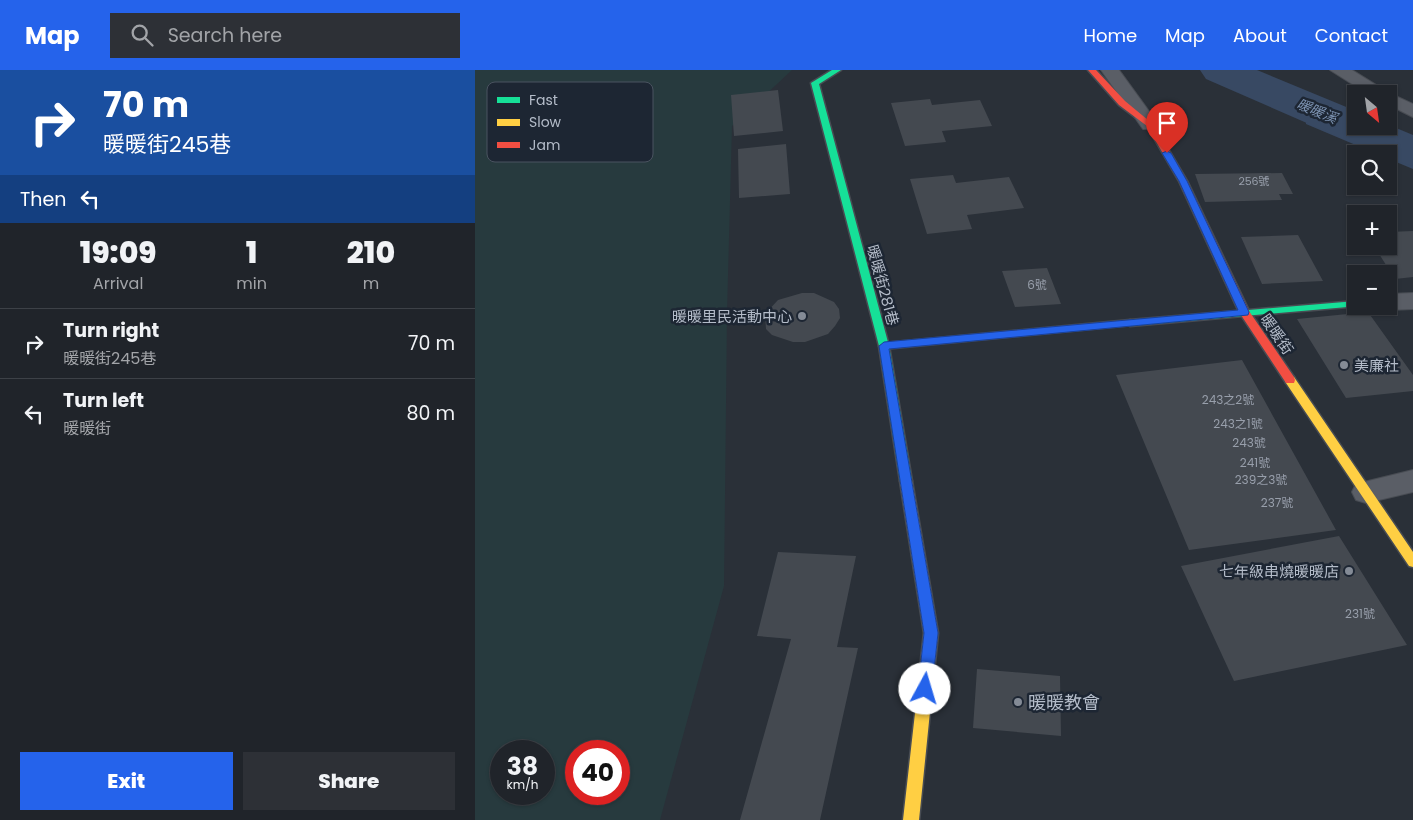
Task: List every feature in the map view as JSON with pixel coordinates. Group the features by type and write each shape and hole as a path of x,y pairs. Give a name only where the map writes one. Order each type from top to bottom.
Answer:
{"street":[{"name":"暖暖街281巷","path":"837,70 815,83 884,346 931,633 911,820"},
{"name":"暖暖街","path":"1092,70 1122,103 1150,124 1183,181 1244,312 1413,562"},
{"path":"1110,70 1150,124"},
{"path":"1339,70 1365,85"},
{"path":"1397,102 1413,110"},
{"path":"1397,301 1413,300"},
{"path":"884,346 1244,312 1347,305"},
{"path":"1366,492 1413,481"}],"green space":[{"path":"475,70 792,70 732,126 727,313 724,586 660,820 475,820"}],"water":[{"path":"1205,70 1240,70 1254,77 1267,79 1305,97 1325,120 1347,132 1347,135 1353,135 1372,145 1356,145 1306,124 1305,113 1273,89"},
{"path":"1397,151 1413,154 1413,169 1397,162"}],"building":[{"path":"778,90 783,131 734,136 731,95"},
{"path":"930,99 932,105 980,100 992,126 942,131 946,142 905,146 891,103"},
{"path":"786,144 790,194 739,198 738,149"},
{"path":"1282,173 1293,194 1279,194 1282,200 1205,202 1195,174"},
{"path":"953,175 956,183 1009,177 1024,208 967,215 972,229 927,234 910,179"},
{"path":"1413,231 1413,277 1397,279 1397,265 1386,265 1380,255 1397,255 1397,232"},
{"path":"1298,235 1323,281 1262,284 1241,237"},
{"path":"1047,268 1061,304 1015,307 1002,271"},
{"name":"暖暖里民活動中心","path":"802,293 814,293 834,302 839,309 840,318 835,326 828,334 805,342 793,342 772,335 766,329 765,314 778,300"},
{"path":"1347,314 1370,315 1413,375 1413,391 1346,398 1297,319"},
{"path":"1242,360 1336,530 1189,550 1116,375"},
{"path":"1339,536 1407,645 1234,681 1181,566"},
{"path":"778,552 856,556 837,647 858,648 820,820 740,820 791,639 757,636"},
{"name":"暖暖教會","path":"977,669 1060,676 1061,736 973,728"}],"waterway":[{"name":"暖暖溪","path":"1221,70 1413,152"}],"traffic: fast":[{"path":"837,70 815,83 884,346 906,481"},
{"path":"1130,323 1347,305"}],"traffic: slow":[{"path":"1290,380 1413,562"},
{"path":"906,481 931,633 911,820"}],"traffic: jam":[{"path":"1092,70 1122,103 1150,125 1183,181 1244,312 1290,380"},
{"path":"884,346 1130,323"}],"place":[{"name":"暖暖里民活動中心","path":"802,316"},
{"name":"美廉社","path":"1344,365"},
{"name":"七年級串燒暖暖店","path":"1349,571"},
{"name":"暖暖教會","path":"1018,702"}],"route":[{"path":"925,689 931,633 884,346 1244,312 1183,181 1167,153"}]}
